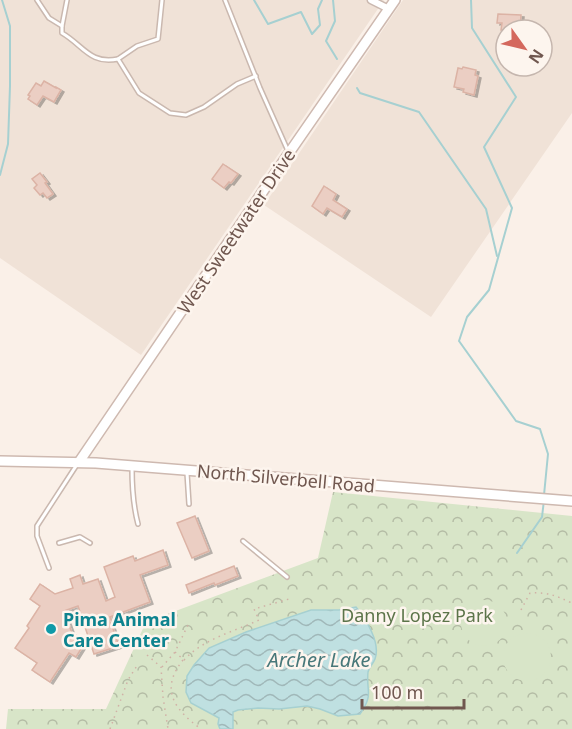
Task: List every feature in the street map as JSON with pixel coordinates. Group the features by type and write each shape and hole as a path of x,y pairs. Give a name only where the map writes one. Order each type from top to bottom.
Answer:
{"main road":[{"name":"West Sweetwater Drive","path":"79,462 395,0"},
{"name":"North Silverbell Road","path":"0,461 79,462 572,501"}],"street":[{"path":"371,0 389,9"}],"lane":[{"path":"37,0 49,18 62,26"},
{"path":"67,0 62,33 91,56 106,61 118,59 137,46 158,39 162,0"},
{"path":"225,0 289,153"},
{"path":"118,59 139,93 170,113 186,115 204,107 237,84 255,76"},
{"path":"48,568 37,536 37,526 79,462"},
{"path":"132,466 131,491 138,524"},
{"path":"187,470 189,504"},
{"path":"58,543 80,537 90,543"},
{"path":"243,541 287,577"}],"path":[{"path":"521,610 530,593 544,592 572,603"},
{"path":"201,729 179,711 172,697 175,670 192,651 259,620 255,609 289,599"},
{"path":"161,667 175,652 188,625"},
{"path":"175,652 184,660"},
{"path":"147,655 161,667 168,729"},
{"path":"110,729 128,680 138,664"}],"shaded area":[{"path":"0,0 384,0 141,355 0,258"},
{"path":"403,0 572,0 572,113 431,317 264,205"}],"green space":[{"name":"Danny Lopez Park","path":"333,492 572,516 572,729 6,729 8,709 106,709 146,622 318,558"},
{"path":"484,600 493,601 501,606 506,614 506,632 501,640 493,645 484,646 475,645 467,640 462,632 461,623 462,614 467,606 475,601"},
{"path":"527,633 544,640 551,657 544,674 527,681 510,674 503,657 510,640"}],"water":[{"name":"Archer Lake","path":"356,607 372,632 376,646 375,659 368,672 367,702 360,714 338,716 307,706 238,710 233,712 233,729 220,729 219,718 191,703 186,692 187,676 209,648 246,632 311,610 339,610"}],"building":[{"path":"498,14 521,15 521,18 498,18"},
{"path":"458,68 476,70 475,75 478,76 474,95 463,92 464,89 454,87"},
{"path":"44,81 61,90 54,102 43,96 37,105 28,99 30,96 28,95 36,83 41,86"},
{"path":"223,164 238,174 224,188 212,179"},
{"path":"40,173 53,194 47,198 43,193 40,195 34,188 37,185 32,179"},
{"path":"324,186 336,194 333,200 347,209 342,217 327,208 323,214 312,206"},
{"path":"195,516 209,551 192,558 177,523"},
{"name":"Pima Animal Care Center","path":"163,550 168,565 140,575 150,602 110,617 119,646 94,654 78,606 64,611 72,633 86,641 76,657 69,653 50,682 32,670 37,663 15,648 29,628 27,626 40,606 30,599 40,584 55,594 73,588 70,579 80,575 83,584 98,579 106,601 115,597 104,567 133,556 135,561"},
{"path":"234,566 238,576 189,593 186,585"}],"waterway":[{"path":"0,175 8,144 10,86 10,26 2,0"},
{"path":"254,0 268,24 301,12 312,34 320,25 318,9 322,0"},
{"path":"333,0 335,21 326,41 337,59"},
{"path":"471,0 472,28 516,97 484,147 512,208 489,290 467,317 459,341 516,421 540,429 548,454 544,495"},
{"path":"357,88 360,93 419,112 486,209 497,256"},
{"path":"517,553 542,517 544,500"}],"place":[{"name":"Pima Animal Care Center","path":"51,629"}]}
